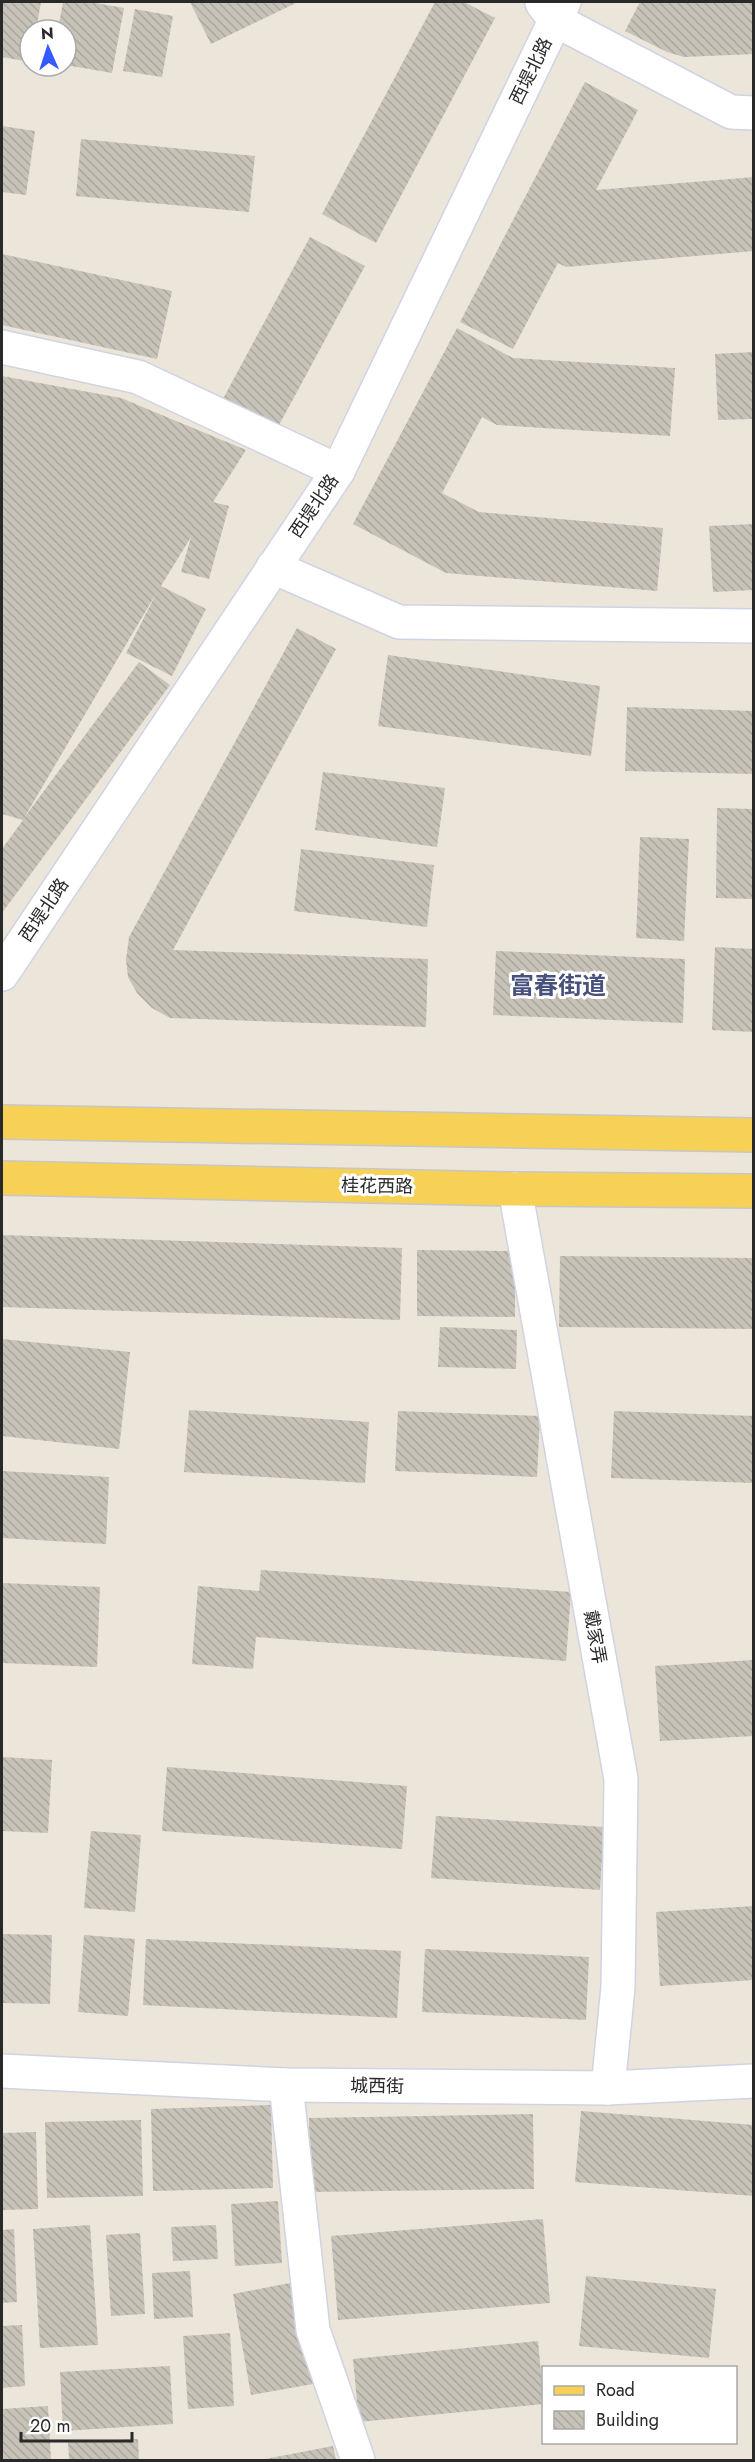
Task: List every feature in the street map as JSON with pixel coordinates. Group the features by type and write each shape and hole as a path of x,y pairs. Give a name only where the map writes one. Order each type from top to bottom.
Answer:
{"main road":[{"path":"2,1122 753,1135"},
{"name":"桂花西路","path":"2,1178 515,1189 753,1191"}],"street":[{"path":"554,8 731,112 753,113"},
{"name":"西堤北路","path":"2,974 338,471 554,8"},
{"path":"2,347 138,377 338,471"},
{"path":"273,567 399,622 753,626"},
{"name":"戴家弄","path":"515,1189 621,1779 618,1988 608,2088"},
{"name":"城西街","path":"2,2071 286,2085 608,2088 753,2081"},
{"path":"286,2085 313,2330 358,2460"}],"building":[{"path":"2,2 41,2 38,18 18,18 18,60 2,57"},
{"path":"63,2 89,2 124,8 112,73 78,67 78,18 60,18"},
{"path":"190,2 298,2 211,44"},
{"path":"435,2 464,2 495,18 376,243 322,214"},
{"path":"640,2 754,2 754,54 684,57 667,52 625,31"},
{"path":"135,9 173,16 162,77 123,71"},
{"path":"585,82 638,110 596,190 754,177 754,251 566,267 558,263 513,349 460,322"},
{"path":"2,126 35,131 26,195 2,192"},
{"path":"81,139 255,156 249,212 76,196"},
{"path":"310,237 365,266 278,427 223,399"},
{"path":"2,254 172,291 157,359 2,325"},
{"path":"457,328 513,358 675,368 670,436 497,425 482,417 442,493 479,512 663,528 657,591 446,573 353,524"},
{"path":"754,352 754,419 718,420 715,354"},
{"path":"2,376 121,398 246,450 213,502 229,506 209,579 181,572 191,537 161,586 206,609 172,676 126,653 157,592 24,818 139,662 170,685 2,913 2,849 23,820 2,814"},
{"path":"754,524 754,590 713,592 709,526"},
{"path":"297,628 336,649 173,950 428,959 426,1027 170,1018 152,1008 137,993 128,977 126,960 129,937"},
{"path":"388,655 600,686 591,756 378,726"},
{"path":"627,707 754,711 753,774 625,771"},
{"path":"323,772 445,788 437,847 315,830"},
{"path":"717,808 754,809 754,899 716,898"},
{"path":"640,837 689,839 684,941 636,938"},
{"path":"301,849 434,865 427,927 294,911"},
{"path":"715,947 754,949 754,1032 712,1030"},
{"path":"496,951 685,959 683,1023 493,1015"},
{"path":"2,1235 402,1248 400,1320 2,1307"},
{"path":"417,1250 515,1251 515,1317 417,1316"},
{"path":"560,1256 754,1258 754,1329 559,1327"},
{"path":"440,1327 517,1330 516,1369 438,1367"},
{"path":"2,1339 130,1352 119,1449 2,1436"},
{"path":"189,1410 369,1422 365,1483 184,1472"},
{"path":"398,1411 540,1416 537,1477 395,1471"},
{"path":"614,1411 754,1416 754,1483 611,1478"},
{"path":"2,1471 109,1477 106,1544 2,1538"},
{"path":"261,1570 571,1592 566,1661 256,1637 253,1669 192,1664 198,1586 259,1591"},
{"path":"2,1583 100,1587 97,1667 2,1663"},
{"path":"754,1660 754,1736 660,1741 655,1666"},
{"path":"2,1757 52,1760 48,1833 2,1831"},
{"path":"167,1767 407,1786 402,1849 162,1831"},
{"path":"436,1816 604,1827 600,1890 431,1878"},
{"path":"91,1831 141,1835 135,1912 84,1908"},
{"path":"754,1906 754,1980 660,1986 656,1912"},
{"path":"2,1934 52,1935 50,2004 2,2003"},
{"path":"84,1935 135,1939 128,2016 78,2012"},
{"path":"146,1939 401,1951 397,2018 143,2005"},
{"path":"425,1949 589,1957 586,2020 422,2012"},
{"path":"271,2105 273,2188 153,2191 151,2109"},
{"path":"581,2111 754,2125 754,2196 575,2182"},
{"path":"533,2114 534,2189 310,2192 309,2118"},
{"path":"141,2120 143,2196 47,2198 45,2122"},
{"path":"36,2132 38,2209 2,2210 2,2133"},
{"path":"278,2201 282,2263 235,2266 231,2204"},
{"path":"543,2219 550,2303 338,2320 331,2236"},
{"path":"90,2225 98,2345 40,2348 33,2229"},
{"path":"216,2225 218,2259 173,2261 171,2227"},
{"path":"14,2229 17,2302 2,2303 2,2230"},
{"path":"140,2233 145,2314 111,2316 106,2235"},
{"path":"190,2271 193,2317 154,2319 152,2273"},
{"path":"586,2276 716,2289 709,2358 579,2346"},
{"path":"295,2282 313,2384 251,2395 233,2294"},
{"path":"22,2325 25,2386 2,2388 2,2326"},
{"path":"230,2333 234,2406 188,2409 183,2336"},
{"path":"538,2341 542,2404 359,2422 353,2359"},
{"path":"170,2366 173,2424 63,2431 60,2372"},
{"path":"48,2406 51,2460 2,2460 2,2409"},
{"path":"138,2439 139,2460 69,2460 68,2442"},
{"path":"333,2446 336,2460 265,2460 265,2459"}],"district":[{"name":"富春街道","path":"558,985"}]}
